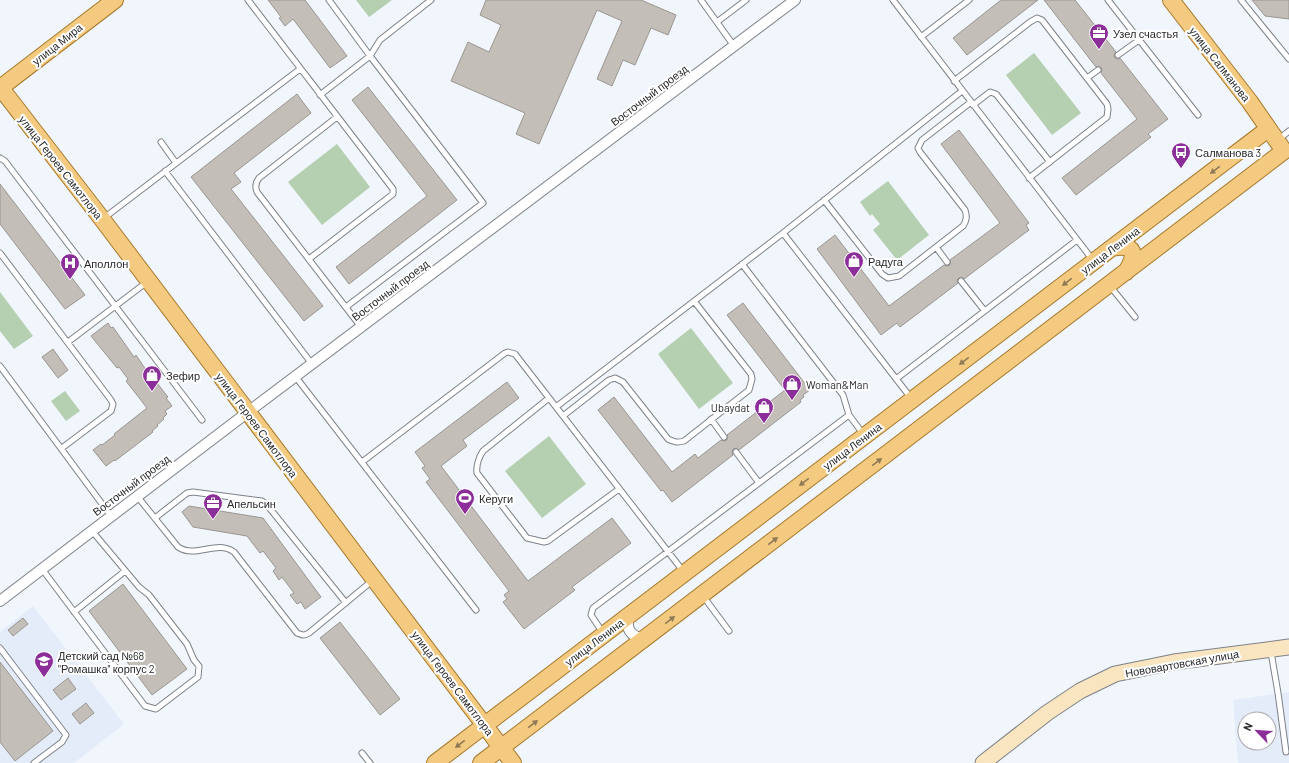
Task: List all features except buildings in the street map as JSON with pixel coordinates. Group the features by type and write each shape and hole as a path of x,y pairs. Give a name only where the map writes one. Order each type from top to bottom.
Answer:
{"main road":[{"name":"улица Мира","path":"0,88 115,0"},
{"name":"улица Салманова","path":"1171,0 1281,142"},
{"name":"улица Героев Самотлора","path":"0,88 102,219 513,763"},
{"name":"улица Ленина","path":"435,763 1112,248 1281,142"},
{"path":"481,763 1126,272 1281,142"},
{"path":"1112,248 1126,247 1133,253 1133,262 1126,272"},
{"name":"Нововартовская улица","path":"983,763 1047,713 1080,691 1114,674 1174,662 1289,647"}],"street":[{"name":"Восточный проезд","path":"0,601 248,412 795,0"},
{"path":"630,614 628,624 630,631 637,637 647,638"}],"lane":[{"path":"248,0 393,188 393,194 309,259"},
{"path":"329,0 482,203 346,307"},
{"path":"320,95 370,56 380,40 431,0"},
{"path":"701,0 734,46"},
{"path":"717,22 746,0"},
{"path":"893,0 1094,262"},
{"path":"921,37 969,0"},
{"path":"1108,0 1198,115"},
{"path":"1241,0 1289,59"},
{"path":"954,81 1037,18 1042,20 1087,78 1106,104 1108,109 1107,117 1029,178"},
{"path":"1118,55 1139,40"},
{"path":"102,219 300,69"},
{"path":"1087,78 1098,70"},
{"path":"556,407 783,233 962,91"},
{"path":"824,200 882,274 888,278 899,276 963,226 967,216 965,210 918,148 922,140 972,103 990,92 996,94 1050,162"},
{"path":"337,117 256,182 255,188 361,327"},
{"path":"161,142 176,162"},
{"path":"0,158 5,161 202,420"},
{"path":"165,172 312,364"},
{"path":"783,233 913,400"},
{"path":"896,379 1077,240"},
{"path":"936,247 947,262"},
{"path":"0,253 112,400 113,404 110,411 62,448"},
{"path":"742,264 843,395 849,415 865,436"},
{"path":"68,342 148,281"},
{"path":"961,281 984,310"},
{"path":"1109,285 1135,317"},
{"path":"563,416 609,380 615,378 624,382 668,439 673,442 684,441 748,390 752,379 750,374 694,301"},
{"path":"362,462 508,352 515,354 684,573"},
{"path":"0,366 111,516"},
{"path":"296,376 476,610"},
{"path":"549,398 483,451 480,455 477,469 478,473 527,538 531,540 548,541 620,490"},
{"path":"604,634 591,615 593,608 849,415"},
{"path":"711,419 724,437"},
{"path":"736,452 759,483"},
{"path":"155,518 187,493 193,492 262,501 267,505 346,602"},
{"path":"137,496 178,547 183,550 192,552 224,546 234,552 297,632 301,635 309,633 374,579"},
{"path":"42,569 145,706 156,709 198,677 199,666 194,660 187,644 149,595 139,587 92,531"},
{"path":"74,612 125,571"},
{"path":"702,596 729,631"},
{"path":"0,648 66,735 62,742 34,763"},
{"path":"1270,649 1286,752"},
{"path":"362,753 370,763"}],"shaded area":[{"name":"Детский сад №68 \"Ромашка\" корпус 2","path":"33,606 124,724 74,763 0,763 0,632"},
{"path":"1289,692 1289,763 1238,763 1237,751 1277,751 1277,711 1237,711 1237,750 1233,700"}],"green space":[{"path":"356,0 392,0 369,17"},
{"path":"1034,53 1081,113 1052,135 1006,75"},
{"path":"337,144 370,187 322,225 288,182"},
{"path":"888,181 929,235 897,260 873,230 880,224 872,214 870,216 860,202"},
{"path":"0,292 33,336 14,349 0,331"},
{"path":"691,328 733,383 699,409 658,354"},
{"path":"65,391 80,411 66,421 51,401"},
{"path":"549,436 586,484 542,518 505,471"}],"place":[{"name":"Узел счастья","path":"1099,50"},
{"name":"Салманова 3","path":"1181,169"},
{"name":"Радуга","path":"854,278"},
{"name":"Аполлон","path":"70,280"},
{"name":"Зефир","path":"152,392"},
{"name":"Woman&Man","path":"792,401"},
{"name":"Ubaydat","path":"764,424"},
{"name":"Керуги","path":"465,515"},
{"name":"Апельсин","path":"213,520"},
{"name":"Детский сад №68 \"Ромашка\" корпус 2","path":"44,678"}]}
